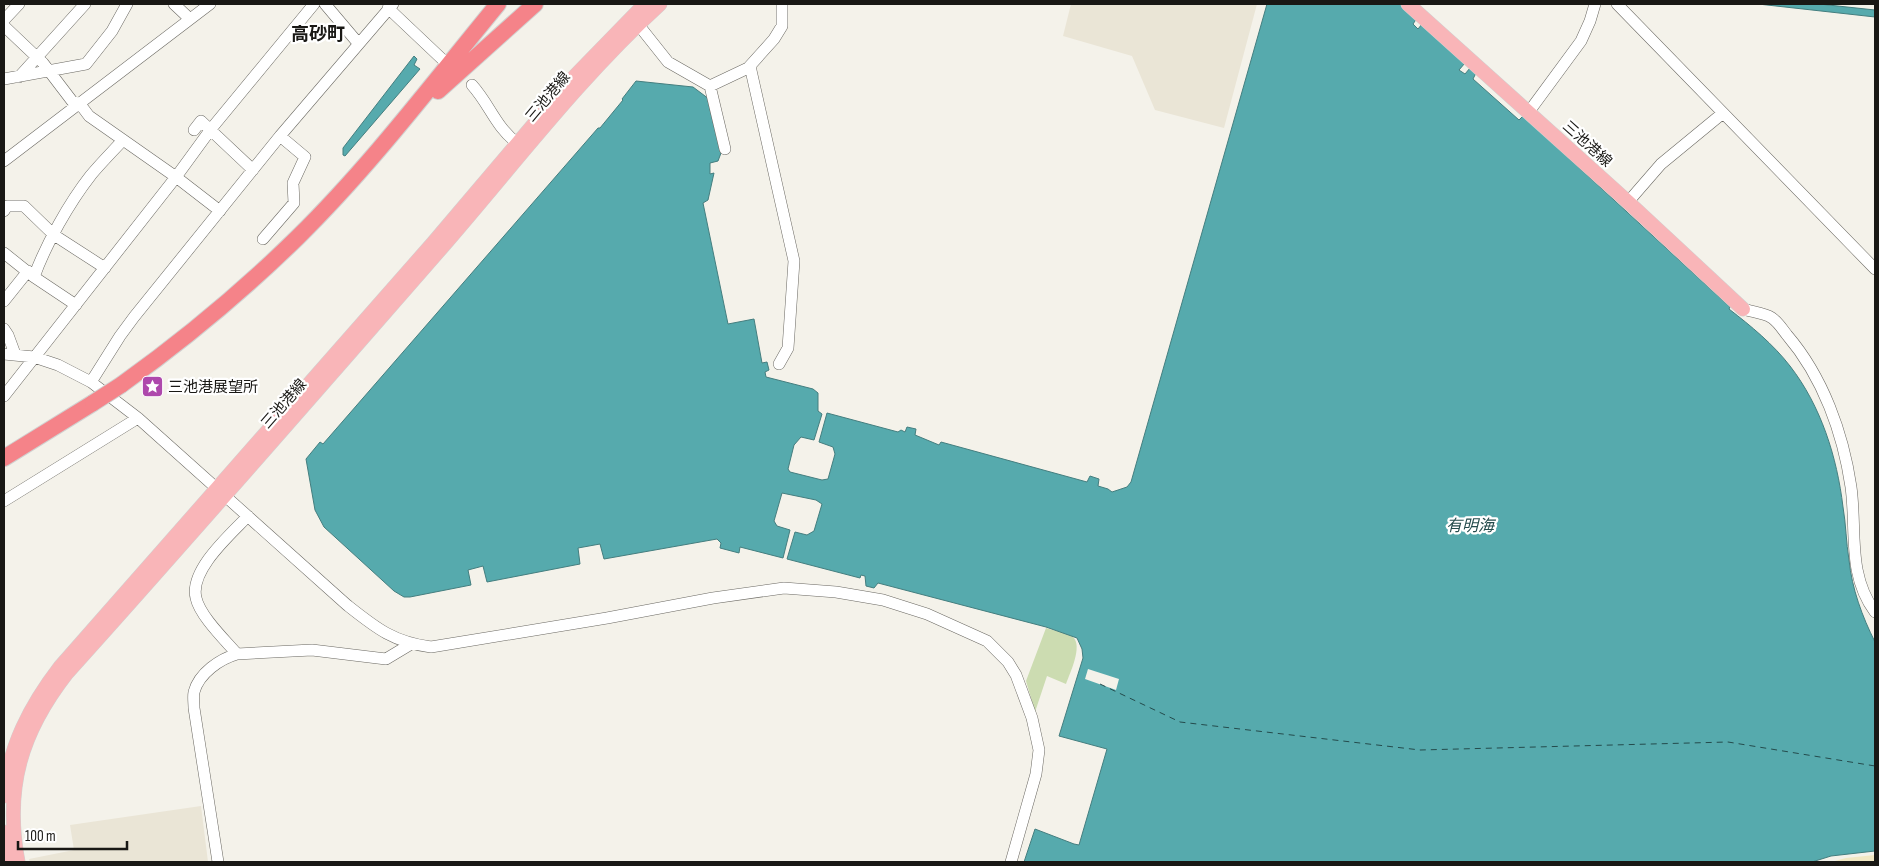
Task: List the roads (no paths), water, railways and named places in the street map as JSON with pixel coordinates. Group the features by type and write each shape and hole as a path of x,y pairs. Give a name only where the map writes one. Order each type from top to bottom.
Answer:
{"highway":[{"path":"4,458 120,385 192,332 261,272 333,200 392,134 498,4"},
{"path":"392,134 535,4"}],"main road":[{"name":"三池港線","path":"4,796 8,769 15,743 26,717 40,693 60,667 221,493 482,202 635,20 645,4"},
{"name":"三池港線","path":"18,862 13,826 17,772 24,746 49,697 574,77 635,20 660,4"},
{"name":"三池港線","path":"1408,4 1628,202 1743,309"},
{"path":"4,832 7,862"}],"street":[{"path":"4,20 19,4"},
{"path":"19,77 85,4"},
{"path":"4,79 86,64 112,31 127,4"},
{"path":"174,4 190,19"},
{"path":"4,161 210,4"},
{"path":"4,396 176,177 211,129 314,4"},
{"path":"325,4 358,43"},
{"path":"710,86 750,66 774,39 782,26 782,4"},
{"path":"1528,113 1581,42 1595,4"},
{"path":"1617,4 1875,269"},
{"path":"91,382 120,336 280,136 391,6 443,60"},
{"path":"635,20 668,62 691,77 710,86"},
{"path":"4,26 37,58 72,100 80,104 89,116 176,177 220,211"},
{"path":"750,66 794,262 788,348 779,364"},
{"path":"472,85 484,97 499,125 517,143"},
{"path":"710,86 725,150"},
{"path":"1628,202 1661,164 1723,113"},
{"path":"194,130 201,120 253,170"},
{"path":"263,239 294,203 293,183 305,158 280,136"},
{"path":"6,293 31,274 66,212 91,175 123,140"},
{"path":"4,211 7,206 24,206 54,235 105,268"},
{"path":"4,253 76,305"},
{"path":"1743,309 1772,318 1807,362 1831,409 1842,444 1851,488 1856,573 1864,593 1875,612"},
{"path":"4,329 10,340 9,354 34,357 58,365 91,382 138,418 347,605 378,629 410,644 431,647 607,618 713,598 784,588 836,592 883,600 927,614 987,641 1008,662 1016,675 1032,718 1039,750 1036,774 1011,862"},
{"path":"4,501 138,418"},
{"path":"237,654 206,618 196,598 196,583 202,569 219,547 248,516"},
{"path":"218,862 194,708 194,693 207,671 237,654 312,650 386,659 410,644"}],"water":[{"name":"有明海","path":"1267,4 1401,4 1417,18 1413,24 1418,29 1422,24 1465,63 1459,70 1465,74 1470,68 1476,73 1473,79 1519,120 1523,116 1730,307 1729,309 1769,343 1801,381 1819,415 1832,451 1845,520 1852,581 1862,612 1875,642 1875,851 1831,856 1812,862 1024,862 1035,829 1079,845 1107,749 1059,736 1083,658 1082,649 1077,638 1046,627 878,583 874,588 866,586 865,576 861,575 860,578 787,559 795,532 807,535 814,531 822,504 816,500 782,493 774,521 777,526 790,530 783,558 740,547 739,553 720,548 721,543 717,539 604,559 600,544 578,548 580,564 487,582 483,566 468,570 471,585 410,597 404,597 394,591 324,527 315,510 306,459 320,442 323,444 598,128 600,128 636,81 693,87 709,99 721,153 718,161 710,163 710,174 714,173 708,200 703,203 728,324 754,319 762,363 767,362 769,370 765,372 766,377 813,389 818,393 818,411 822,414 814,440 801,437 794,445 788,469 790,472 822,480 828,479 835,454 833,447 819,442 827,413 898,432 901,430 905,432 907,427 916,429 915,435 939,445 941,442 1087,482 1090,476 1099,479 1098,486 1112,492 1127,487 1131,482"},
{"path":"1758,4 1819,4 1875,10 1875,17"},
{"path":"414,56 417,59 414,65 420,69 345,156 343,155 343,148"}],"place":[{"name":"三池港展望所","path":"152,387"}],"district":[{"name":"高砂町","path":"318,34"}]}
